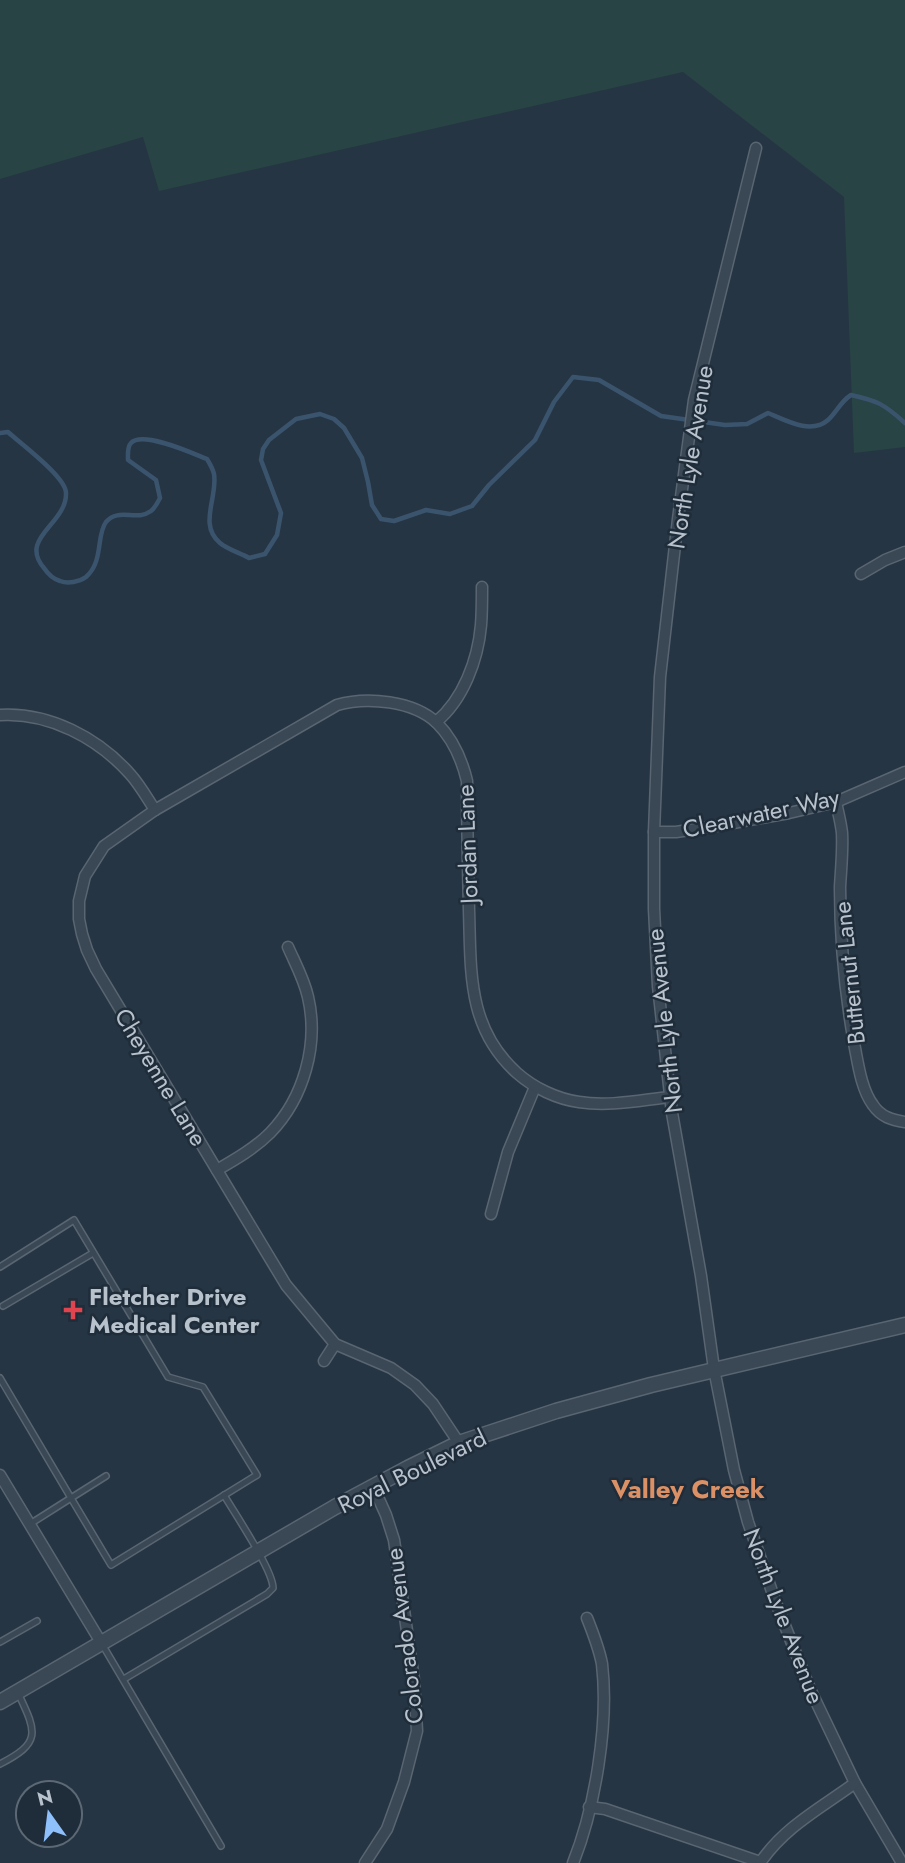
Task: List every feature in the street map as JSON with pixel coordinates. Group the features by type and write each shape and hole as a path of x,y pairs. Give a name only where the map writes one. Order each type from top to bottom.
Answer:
{"street":[{"name":"North Lyle Avenue","path":"755,148 694,400 660,677 654,832 658,986 670,1097 714,1369 734,1470 748,1522 810,1689 855,1783 902,1863"},
{"path":"860,575 905,552"},
{"path":"436,722 452,705 472,666 481,626 482,587"},
{"name":"Jordan Lane","path":"155,810 337,705 350,701 379,701 410,709 436,722 459,755 467,781 471,972 478,1012 494,1047 509,1065 535,1087 558,1097 588,1103 670,1097"},
{"path":"0,715 18,715 50,722 75,731 100,746 130,773 155,810"},
{"name":"Clearwater Way","path":"654,832 676,832 722,825 836,802 905,772"},
{"name":"Butternut Lane","path":"836,802 842,833 843,946 849,1017 856,1056 871,1103 881,1115 905,1122"},
{"name":"Cheyenne Lane","path":"155,810 104,846 85,876 79,901 80,926 96,969 286,1284 335,1344 391,1368 415,1385 433,1404 459,1443"},
{"path":"217,1170 251,1150 270,1132 286,1113 301,1084 311,1049 310,1007 303,981 288,947"},
{"path":"491,1214 508,1152 535,1087"},
{"name":"Royal Boulevard","path":"0,1702 373,1486 459,1443 556,1411 714,1369 905,1325"},
{"path":"324,1361 335,1344"},
{"path":"0,1475 102,1644"},
{"name":"Colorado Avenue","path":"365,1863 387,1829 404,1782 417,1731 414,1680 394,1541 373,1486"},
{"path":"573,1863 583,1837 599,1758 603,1709 602,1665 597,1642 587,1618"},
{"path":"589,1807 605,1809 760,1862 779,1839 800,1820 855,1783"}],"lane":[{"path":"0,1267 74,1220 168,1377 203,1388 257,1475 111,1565 0,1378"},
{"path":"3,1306 93,1253"},
{"path":"30,1524 106,1476"},
{"path":"124,1679 273,1588 273,1581 258,1551 224,1495"},
{"path":"0,1642 37,1621"},
{"path":"102,1644 221,1846"},
{"path":"0,1764 18,1755 28,1747 30,1740 32,1727 18,1693"}],"green space":[{"path":"0,0 905,0 905,447 854,453 844,197 683,72 159,191 143,137 0,179"}],"waterway":[{"path":"0,433 8,432 51,470 64,486 64,504 40,539 37,548 38,557 49,574 57,580 70,582 83,579 92,571 106,522 116,516 145,514 154,508 160,498 156,480 128,460 129,446 137,440 146,439 168,444 207,459 215,483 210,528 223,545 249,558 265,554 277,535 281,513 261,460 263,449 269,440 296,419 320,414 334,419 344,428 362,458 372,505 381,519 394,521 426,510 450,514 472,506 489,485 535,440 554,402 573,377 599,380 661,416 725,425 747,424 768,413 798,425 814,426 828,420 851,395 880,404 905,423"}],"place":[{"name":"Fletcher Drive Medical Center","path":"73,1310"}],"district":[{"name":"Valley Creek","path":"688,1489"}]}
